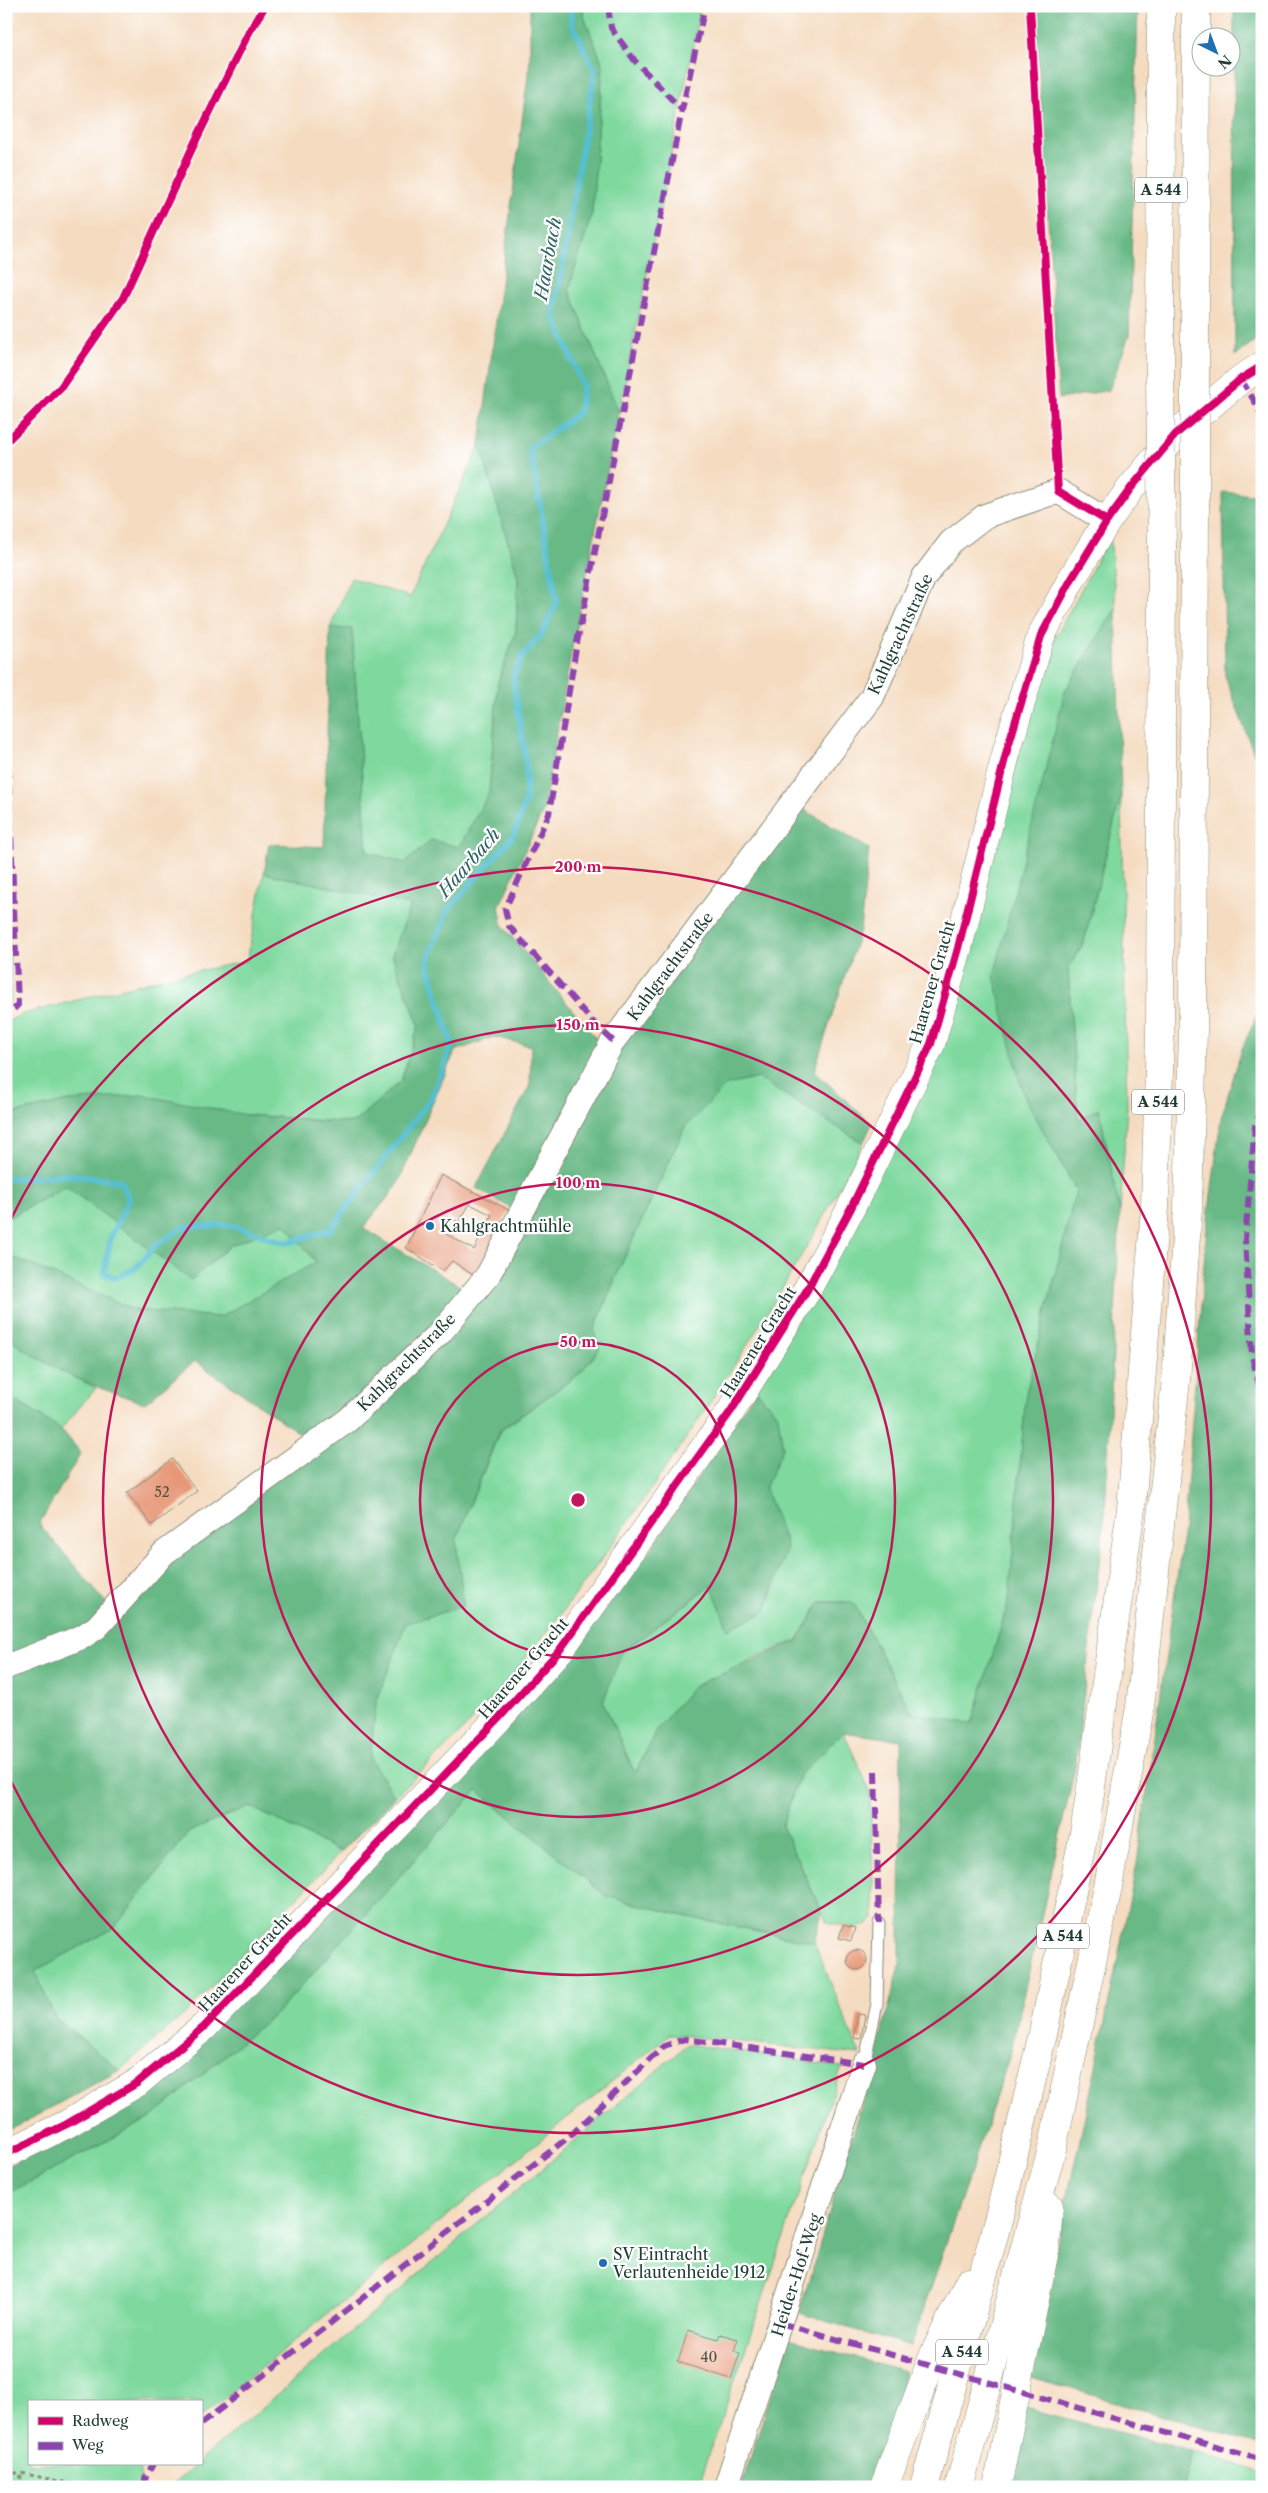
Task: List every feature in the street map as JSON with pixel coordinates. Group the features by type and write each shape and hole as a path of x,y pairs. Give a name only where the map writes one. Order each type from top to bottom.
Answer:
{"main road":[{"name":"A 544","path":"924,2487 999,2217 1044,2029 1085,1828 1131,1509 1155,1208 1160,1034 1162,548 1160,374 1161,6"},
{"name":"A 544","path":"959,2487 1052,2148 1108,1887 1140,1707 1176,1380 1188,1208 1193,1030 1196,6"},
{"name":"Haarener Gracht","path":"6,2154 67,2124 137,2084 204,2027 498,1719 559,1651 731,1411 825,1257 890,1130 931,1044 958,948 1007,750 1041,636 1106,521 1176,434 1241,379 1262,366"},
{"path":"997,2487 1046,2245 1052,2148"},
{"path":"884,2487 934,2354 999,2217"}],"street":[{"name":"Kahlgrachtstraße","path":"6,1667 82,1637 98,1627 164,1553 348,1420 440,1333 488,1275 614,1041 872,697 924,577 951,542 985,516 1058,491 1106,521"},
{"name":"Heider-Hof-Weg","path":"726,2487 864,2064"}],"lane":[{"path":"864,2064 877,2004 879,1923"}],"path":[{"path":"6,2472 20,2473 87,2487"},
{"path":"20,2473 20,2487"}],"green space":[{"path":"530,6 584,6 583,14 603,65 592,213 569,289 619,413 572,648 543,811 499,907 503,926 603,1047 516,1211 476,1188 530,1085 531,1046 494,1037 455,1051 397,1186 363,1228 468,1291 311,1441 195,1361 145,1403 108,1391 72,1376 37,1357 6,1334 6,1257 18,1259 134,1310 220,1317 316,1262 285,1224 231,1245 191,1280 66,1186 6,1219 6,1115 69,1101 142,1095 247,1115 353,1123 401,1081 419,1025 392,955 411,905 264,873 269,844 324,847 330,628 352,629 367,852 405,863 431,840 459,847 489,793 498,682 516,632 518,577 480,445 530,60"},
{"path":"584,6 701,6 619,413 569,289 592,213 603,65 583,14"},
{"path":"1035,6 1138,6 1129,336 1109,390 1059,399"},
{"path":"1234,6 1262,6 1262,335 1235,356 1234,78 1240,78 1240,28 1234,28"},
{"path":"480,445 518,577 516,632 498,682 489,793 459,847 431,840 405,863 367,852 352,630 330,628 351,578 410,597"},
{"path":"1223,492 1262,496 1262,567 1258,625 1262,634 1262,766 1254,754 1225,676"},
{"path":"1110,536 1116,608 1065,691 1023,1094 1076,1190 1026,1394 1009,1600 972,1724 912,1713 852,1602 820,1602 798,1640 751,1659 658,1728 635,1774 603,1702 622,1652 712,1585 787,1547 765,1488 783,1448 756,1390 861,1214 1018,755 1054,640"},
{"path":"1116,608 1121,795 1084,942 1068,969 1078,1120 1099,1108 1120,1212 1105,1514 1075,1768 1010,2055 911,2346 799,2313 864,2097 900,1966 901,1740 843,1732 799,1776 782,1826 822,1913 814,1942 688,1917 606,1896 477,1790 281,2009 150,2118 6,2195 6,2167 145,2091 568,1658 650,1550 756,1390 778,1415 783,1448 765,1488 787,1547 766,1611 728,1629 711,1585 622,1652 603,1702 635,1773 658,1728 693,1686 798,1641 820,1602 853,1602 912,1713 972,1724 1009,1600 1026,1394 1076,1190 1023,1094 994,976 1065,691"},
{"path":"1121,795 1127,1107 1120,1212 1099,1108 1078,1121 1068,969 1084,942"},
{"path":"798,806 869,849 860,930 814,1071 872,1124 863,1143 758,1078 727,1085 685,1127 621,1265 594,1330 599,1350 579,1374 499,1431 456,1540 464,1606 406,1623 376,1703 370,1759 395,1797 341,1852 249,1806 189,1832 114,1928 35,1971 55,2018 120,2070 6,2132 6,2086 13,2081 6,2054 6,1674 40,1659 168,1560 445,1337 619,1047"},
{"path":"6,835 11,1001 6,1009"},
{"path":"264,873 411,904 392,955 419,1025 401,1081 353,1123 69,1101 6,1115 6,1022 23,1014 163,978 247,961"},
{"path":"1262,1003 1262,2445 1028,2376 1095,2071 1137,1863 1184,1528 1207,1226 1221,1118 1242,1049"},
{"path":"758,1078 863,1143 814,1234 762,1321 707,1407 610,1547 571,1601 509,1679 465,1728 395,1797 370,1759 376,1703 406,1623 463,1606 456,1540 500,1431 579,1374 599,1350 594,1330 621,1265 685,1127 727,1085"},
{"path":"66,1186 191,1280 231,1245 285,1223 316,1262 220,1317 134,1310 18,1259 6,1257 6,1219"},
{"path":"6,1334 23,1349 96,1388 61,1429 6,1395"},
{"path":"6,1395 61,1429 81,1453 39,1524 107,1604 93,1623 6,1661"},
{"path":"843,1731 870,1791 874,1918 864,1926 858,1927 827,1922 782,1826 799,1776"},
{"path":"477,1789 606,1896 688,1917 814,1942 860,2055 670,2034 202,2416 202,2400 28,2400 28,2466 142,2466 139,2469 143,2487 6,2487 6,2195 150,2118 281,2009"},
{"path":"249,1806 341,1852 188,2011 120,2070 55,2018 35,1971 114,1928 189,1832"},
{"name":"SV Eintracht Verlautenheide 1912","path":"688,2044 842,2067 698,2487 170,2487 194,2466 202,2466 202,2459"},
{"path":"789,2339 905,2372 879,2478 874,2487 741,2487"},
{"path":"1025,2408 1192,2451 1183,2487 1006,2487"},
{"path":"1192,2451 1262,2474 1262,2487 1183,2487"}],"building":[{"name":"Kahlgrachtmühle","path":"441,1175 509,1210 483,1263 473,1275 452,1261 443,1271 406,1248","holes":["470,1204 492,1215 474,1250 441,1231 447,1217 459,1222"]},
{"path":"172,1459 197,1491 152,1525 127,1493"},
{"path":"843,1925 855,1928 851,1941 839,1938"},
{"path":"857,1950 864,1953 867,1960 864,1967 857,1970 850,1967 847,1960 850,1953"},
{"path":"858,2014 865,2015 861,2039 854,2038"},
{"path":"688,2330 718,2339 720,2334 738,2339 734,2351 740,2353 731,2379 678,2362"}],"waterway":[{"name":"Haarbach","path":"6,1179 70,1175 121,1181 129,1199 111,1237 104,1273 116,1278 136,1268 156,1245 184,1227 229,1225 286,1243 330,1230 432,1097 452,1045 427,962 448,910 514,835 526,799 526,762 513,678 522,657 541,635 557,603 530,448 579,413 583,386 554,316 595,71 571,22 573,6"}],"marked path":[{"path":"608,6 611,28 635,61 682,110"},
{"path":"613,1041 592,1021 509,926 505,909 549,814 576,648 682,110 705,6"},
{"path":"1241,379 1258,407 1262,419"},
{"path":"6,711 18,1005 6,1017"},
{"path":"1262,1108 1255,1126 1245,1239 1252,1356 1262,1398"},
{"path":"875,1771 879,1923"},
{"path":"202,2423 570,2136 664,2046 685,2039 864,2064"},
{"path":"780,2323 1262,2460"},
{"path":"147,2487 145,2479 152,2466"}],"cycle path":[{"path":"6,442 61,387 123,298 195,142 248,34 265,6"},
{"path":"1030,6 1058,491 1107,521"},
{"path":"6,2154 67,2124 137,2083 204,2027 498,1719 559,1651 731,1411 807,1290 851,1208 931,1044 958,948 1007,750 1041,636 1071,580 1107,521 1131,488 1176,434 1241,379 1262,366"}],"place":[{"name":"Kahlgrachtmühle","path":"430,1226"},
{"name":"SV Eintracht Verlautenheide 1912","path":"603,2263"}]}
